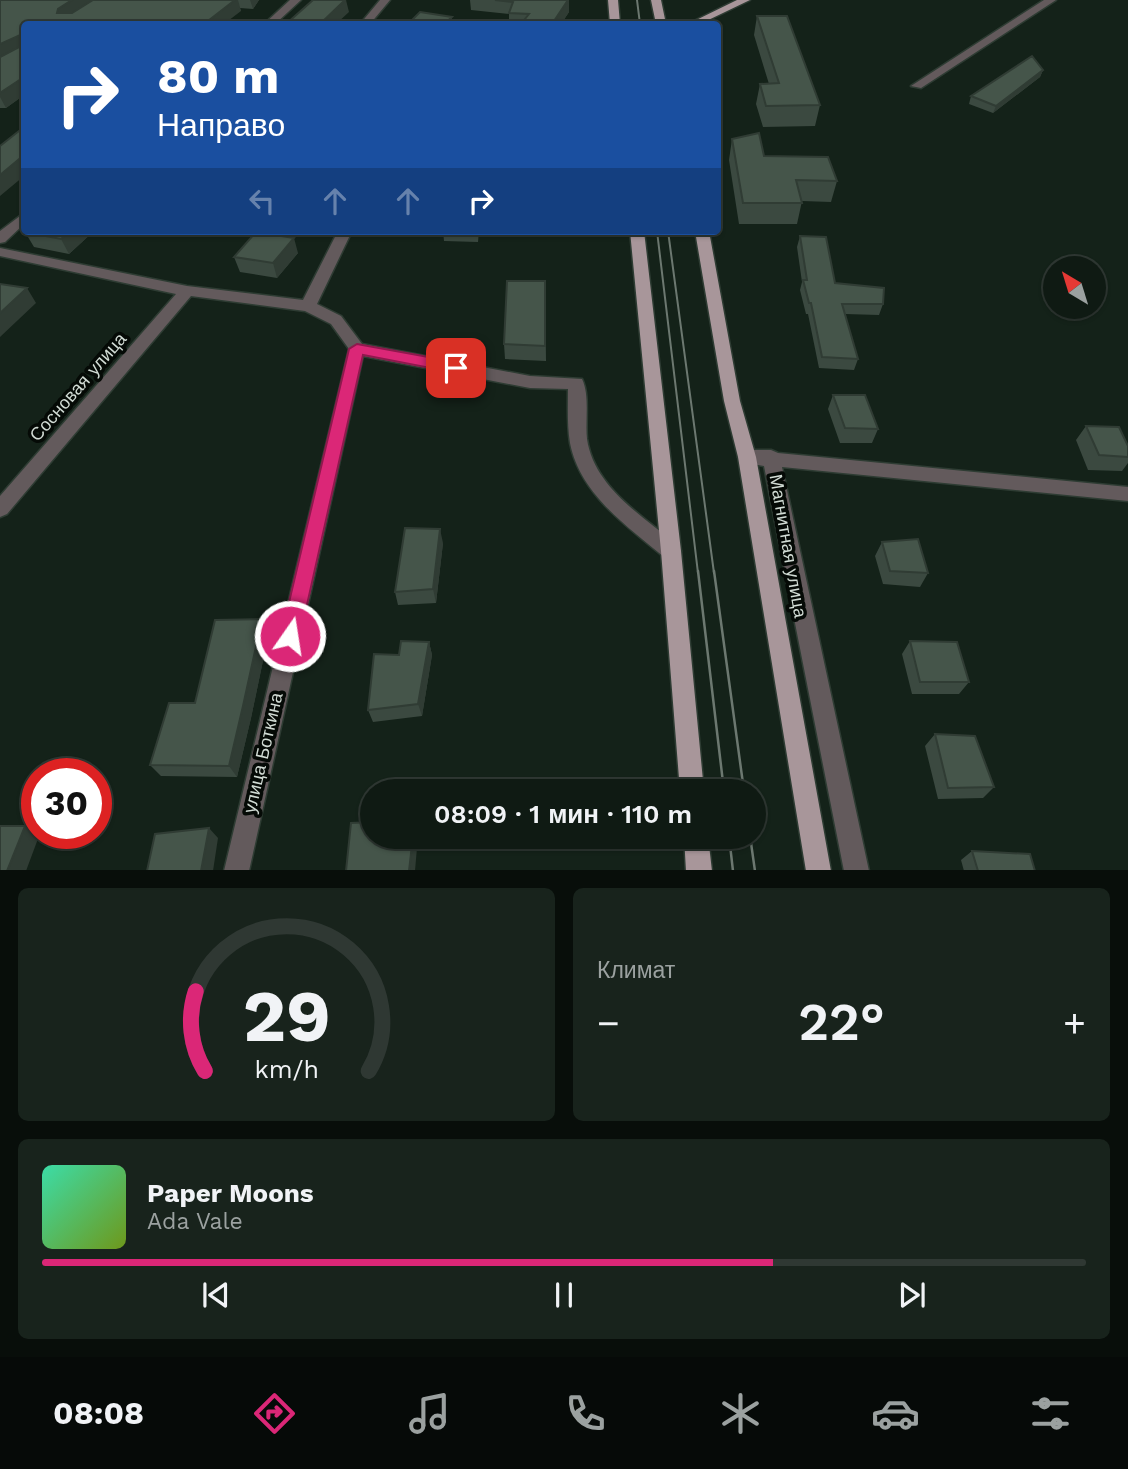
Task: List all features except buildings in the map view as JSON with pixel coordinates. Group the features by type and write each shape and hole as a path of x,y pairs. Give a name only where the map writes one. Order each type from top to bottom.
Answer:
{"main road":[{"path":"613,0 615,21"},
{"path":"656,0 660,21"},
{"path":"700,21 745,0"},
{"path":"637,235 671,551 691,779"},
{"name":"Магнитная улица","path":"703,235 732,401 747,457 819,870"},
{"path":"697,849 699,870"}],"street":[{"path":"272,21 296,0"},
{"path":"368,21 385,0"},
{"path":"917,86 1051,0"},
{"path":"0,239 21,220"},
{"path":"308,306 343,235"},
{"path":"0,252 187,291 308,306 337,320 357,349 530,382 576,383 579,443 586,465 601,488 671,551"},
{"name":"Сосновая улица","path":"0,509 187,291"},
{"name":"улица Боткина","path":"236,870 357,349"},
{"path":"747,457 771,457 1128,494"},
{"path":"771,457 858,870"}],"tram line":[{"path":"637,0 640,21"},
{"path":"657,235 698,573"},
{"path":"669,235 714,573"},
{"path":"698,571 723,779"},
{"path":"714,571 742,779"},
{"path":"730,849 733,870"},
{"path":"752,849 755,870"}],"route":[{"path":"290,636 357,349 456,368"}]}
